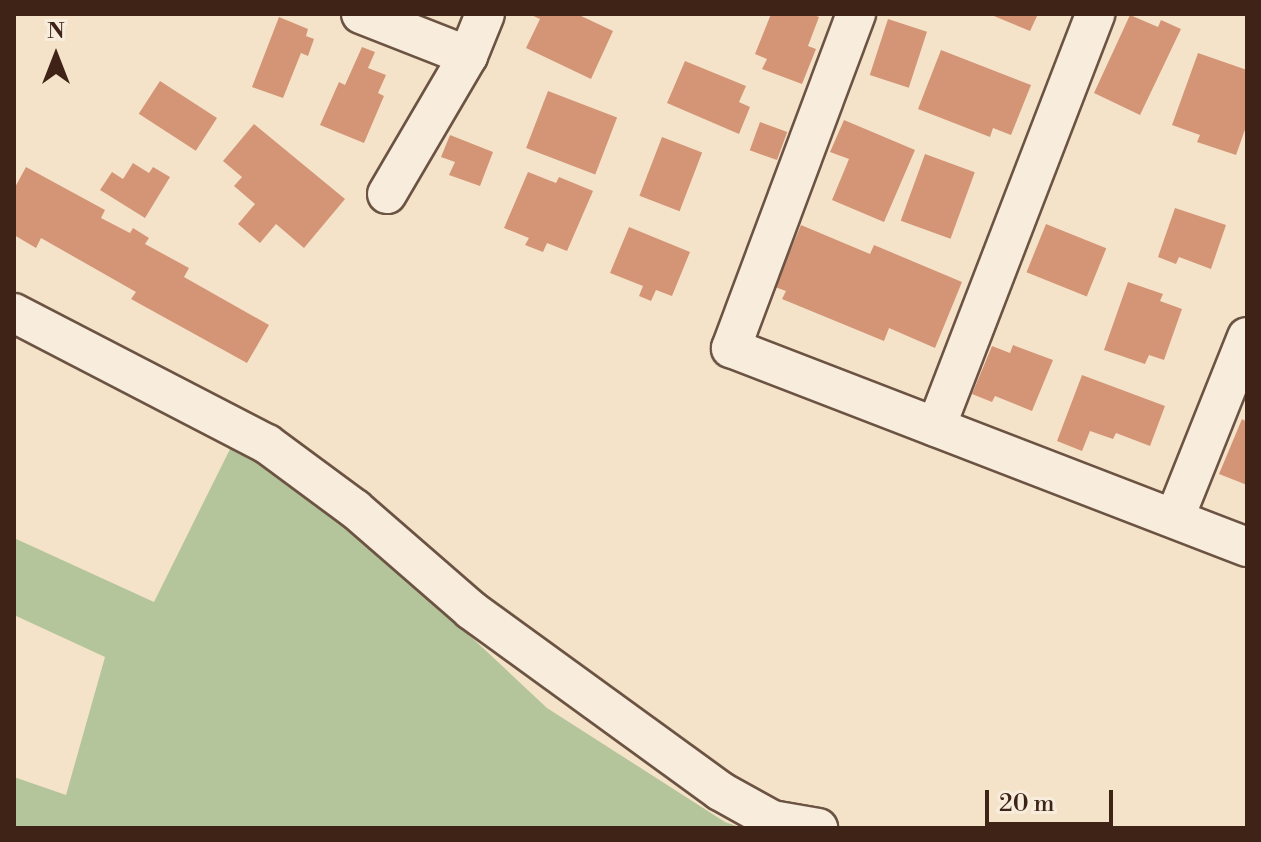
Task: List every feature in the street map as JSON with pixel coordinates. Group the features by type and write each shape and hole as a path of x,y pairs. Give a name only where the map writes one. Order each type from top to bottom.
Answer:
{"street":[{"path":"361,14 468,56"},
{"path":"387,194 468,56 485,14"},
{"path":"856,14 731,348 1247,547"},
{"path":"936,427 1095,14"},
{"path":"14,313 267,444 355,509 471,610 720,791 772,820 818,828"},
{"path":"1175,517 1247,337"}],"green space":[{"path":"234,441 357,530 547,708 725,822 742,828 14,828 14,777 66,795 105,657 14,615 14,538 154,602"}],"building":[{"path":"529,14 577,14 613,31 591,79 526,48 540,19"},
{"path":"771,14 811,14 819,17 808,46 816,49 802,84 762,69 767,59 755,54"},
{"path":"989,14 1038,14 1030,31"},
{"path":"1130,15 1158,27 1161,20 1181,29 1140,115 1094,93"},
{"path":"279,17 308,29 306,36 314,39 308,56 301,53 283,98 252,87"},
{"path":"888,19 927,32 909,88 870,75"},
{"path":"362,47 375,52 368,68 386,75 378,93 384,96 364,143 320,125 339,82 345,85"},
{"path":"941,50 1031,85 1011,135 993,128 990,137 918,109"},
{"path":"1198,53 1247,70 1247,124 1236,155 1197,142 1200,135 1172,125"},
{"path":"685,61 746,86 739,102 750,107 739,134 667,103"},
{"path":"160,81 217,118 196,151 139,114"},
{"path":"548,91 617,118 595,174 526,148"},
{"path":"844,120 915,150 884,222 832,200 849,159 830,152"},
{"path":"760,122 787,132 777,160 750,150"},
{"path":"254,124 345,199 304,248 276,224 260,243 238,224 255,204 234,186 242,177 223,161"},
{"path":"450,135 493,152 480,186 449,175 455,162 441,157"},
{"path":"662,137 702,152 680,211 639,196"},
{"path":"925,154 975,172 951,239 901,221"},
{"path":"133,163 149,173 153,167 170,177 145,218 100,190 112,172 123,179"},
{"path":"26,167 105,210 101,218 130,233 133,228 149,238 145,244 189,268 184,277 269,325 247,363 131,299 136,292 41,238 36,248 14,235 14,189"},
{"path":"528,172 556,183 559,177 593,191 567,251 547,243 543,252 525,245 529,238 504,228"},
{"path":"1175,208 1226,225 1211,269 1179,257 1176,264 1158,257"},
{"path":"1046,224 1106,248 1087,297 1027,272"},
{"path":"801,225 870,254 874,245 962,282 935,348 889,328 884,341 782,299 786,291 775,287"},
{"path":"629,227 690,252 672,296 656,290 651,301 639,296 643,286 610,273"},
{"path":"1128,282 1163,294 1160,301 1182,309 1164,360 1149,355 1145,364 1104,350"},
{"path":"1013,345 1053,360 1032,411 995,396 992,402 972,394 992,346 1010,353"},
{"path":"1082,375 1165,406 1150,446 1116,433 1113,439 1090,431 1082,451 1057,441"},
{"path":"1242,419 1247,422 1247,485 1219,474"}]}
